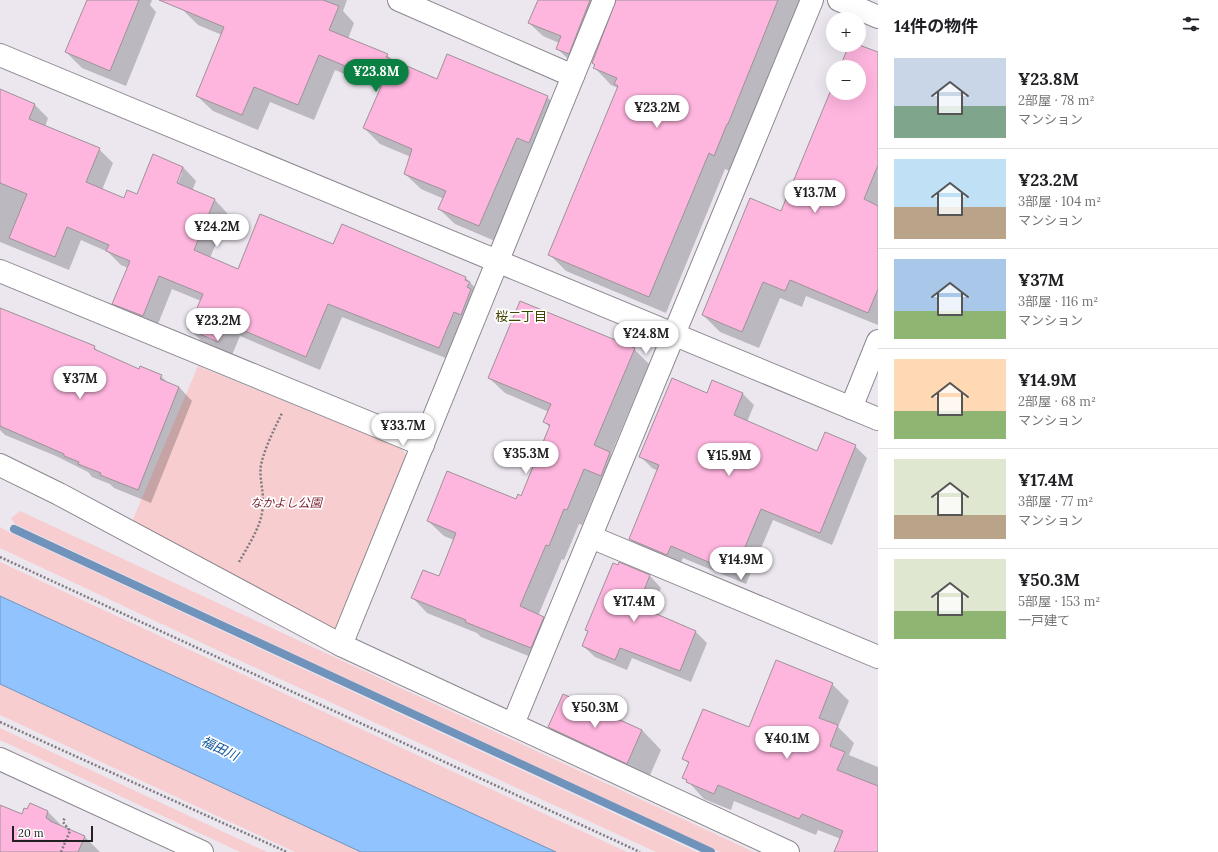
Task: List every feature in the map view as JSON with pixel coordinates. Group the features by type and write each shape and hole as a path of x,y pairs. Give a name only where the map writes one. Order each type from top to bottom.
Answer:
{"street":[{"path":"399,0 573,76"},
{"path":"341,645 604,0"},
{"path":"512,724 591,537 673,334 812,0"},
{"path":"840,0 869,9"},
{"path":"0,55 878,420"},
{"path":"0,271 423,445"},
{"path":"851,408 878,341"},
{"path":"0,464 341,645 788,852"},
{"path":"591,537 878,657"},
{"path":"0,759 202,852"}],"path":[{"path":"226,584 256,531 262,516 263,500 261,467 267,444 292,391"},
{"path":"0,557 640,852"},
{"path":"0,722 286,852"},
{"path":"61,852 70,831 63,822 76,794"}],"green space":[{"name":"なかよし公園","path":"198,366 402,449 407,457 335,628 326,630 131,524"},
{"path":"20,511 754,852 720,852 15,524 11,518"},
{"path":"0,527 697,852 656,852 232,657 0,548"},
{"path":"0,562 627,852 556,852 0,596"},
{"path":"0,684 361,852 295,852 0,715"},
{"path":"0,728 267,852 240,852 0,740"}],"water":[{"name":"福田川","path":"0,596 556,852 361,852 0,684"}],"building":[{"path":"87,0 139,0 110,71 65,52"},
{"path":"159,0 323,0 339,6 329,30 388,54 386,57 437,79 447,54 548,96 529,143 517,138 479,226 438,209 446,191 404,174 412,149 363,128 383,82 319,55 298,105 254,87 242,115 196,96 224,27"},
{"path":"538,0 590,0 569,54 556,49 561,36 528,23"},
{"path":"616,0 778,0 728,124 714,156 709,153 649,297 548,255 618,86 614,84 617,78 593,68 595,65 592,63"},
{"path":"866,48 878,52 878,165 864,199 878,206 878,289 868,313 790,280 785,291 763,282 742,332 702,315 750,198 781,211 827,100 866,100 866,60 843,60 846,52 866,52"},
{"path":"0,89 35,104 29,119 100,148 86,182 124,198 127,190 137,194 153,154 183,167 177,183 215,199 194,250 238,269 260,214 333,244 342,224 466,277 465,280 470,282 467,287 471,289 461,315 454,312 439,348 328,304 306,357 226,323 218,342 188,329 203,294 159,276 143,316 112,304 130,261 106,251 109,245 67,227 55,257 9,238 27,194 0,183"},
{"path":"520,301 635,348 594,445 610,452 601,476 584,469 567,510 564,509 549,546 546,545 520,606 544,617 531,648 465,622 466,620 411,598 423,570 439,576 456,533 427,521 447,471 516,499 518,494 521,496 550,425 543,422 551,404 488,378"},
{"path":"0,308 95,346 94,349 139,369 140,366 162,375 160,379 179,387 138,490 100,475 101,473 78,464 79,462 64,456 64,454 0,426"},
{"path":"672,378 707,393 712,380 743,393 734,415 817,451 825,432 856,445 820,533 761,509 734,573 671,546 667,555 629,539 659,465 639,457"},
{"path":"619,562 650,575 638,606 696,631 680,671 620,648 615,660 582,646 588,631 585,630 613,563 618,565"},
{"path":"776,660 833,683 819,718 838,725 830,746 845,752 837,770 878,786 878,852 834,852 843,831 802,814 799,819 718,785 714,794 686,782 687,780 682,778 689,762 682,759 703,709 749,727"},
{"path":"563,694 642,730 627,764 548,727"},
{"path":"30,803 48,811 46,818 50,821 85,836 78,852 0,852 0,805 22,814 24,808 27,809"}],"waterway":[{"path":"14,529 711,852"}],"district":[{"name":"桜二丁目","path":"521,316"}]}
